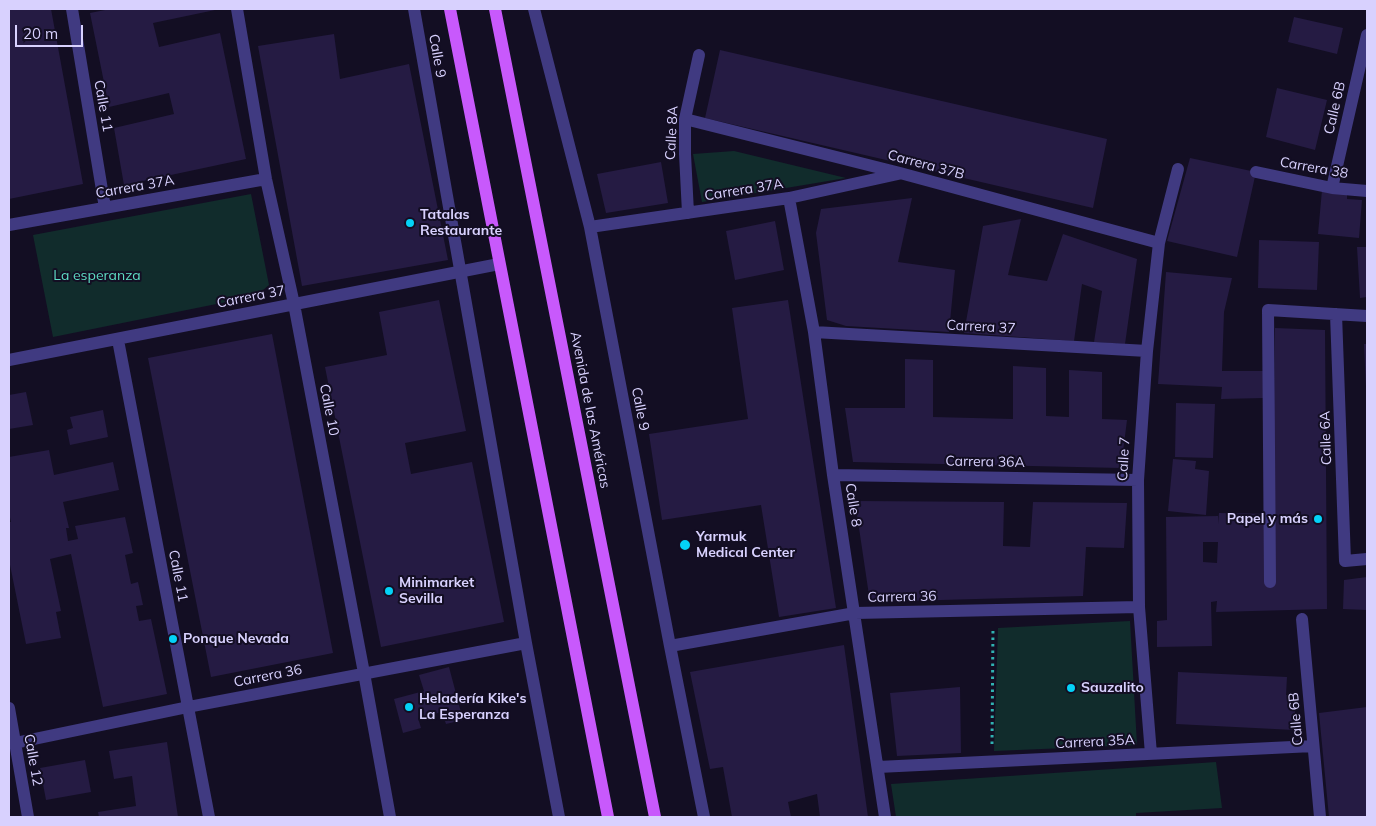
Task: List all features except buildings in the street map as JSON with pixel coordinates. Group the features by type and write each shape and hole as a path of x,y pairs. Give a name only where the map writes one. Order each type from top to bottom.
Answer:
{"main road":[{"path":"450,9 608,817"},
{"name":"Avenida de las Américas","path":"495,9 654,817"}],"street":[{"name":"Calle 11","path":"72,9 105,208"},
{"name":"Calle 10","path":"237,9 266,179 294,304 390,817"},
{"name":"Calle 9","path":"414,9 526,643 559,817"},
{"name":"Calle 9","path":"534,9 590,227 704,817"},
{"name":"Calle 6B","path":"1332,188 1367,35"},
{"name":"Calle 8A","path":"688,213 685,119 699,55"},
{"name":"Carrera 37B","path":"685,119 900,173 1159,243"},
{"name":"Calle 7","path":"1151,754 1138,607 1138,480 1147,351 1159,243 1178,169"},
{"name":"Carrera 38","path":"1256,172 1332,188 1367,191"},
{"name":"Carrera 37A","path":"590,227 788,198 900,173"},
{"name":"Carrera 37A","path":"9,225 266,179"},
{"name":"Calle 8","path":"788,198 814,332 833,475 885,817"},
{"name":"Carrera 37","path":"9,360 499,264"},
{"path":"1270,582 1268,310 1367,316"},
{"name":"Calle 6A","path":"1336,314 1346,562 1367,559"},
{"name":"Carrera 37","path":"814,332 1147,351"},
{"name":"Calle 11","path":"118,340 209,817"},
{"name":"Carrera 36A","path":"833,475 1138,480"},
{"name":"Carrera 36","path":"670,646 855,613 1138,607"},
{"name":"Calle 6B","path":"1302,619 1320,817"},
{"name":"Carrera 36","path":"15,743 188,706 526,643"},
{"name":"Calle 12","path":"9,708 28,817"},
{"name":"Carrera 35A","path":"878,767 1313,746"}],"path":[{"path":"992,762 993,610"}],"green space":[{"path":"734,151 846,178 702,202 693,154"},
{"name":"La esperanza","path":"251,194 269,285 256,296 53,337 33,235"},
{"name":"Sauzalito","path":"1130,621 1137,745 994,751 998,628"},
{"path":"1216,762 1222,808 1136,813 1136,817 896,817 891,784"}],"place":[{"name":"Tatalas Restaurante","path":"410,223"},
{"name":"Papel y más","path":"1318,519"},
{"name":"Yarmuk Medical Center","path":"685,545"},
{"name":"Minimarket Sevilla","path":"389,591"},
{"name":"Ponque Nevada","path":"173,639"},
{"name":"Sauzalito","path":"1071,688"},
{"name":"Heladería Kike's La Esperanza","path":"409,707"}]}
